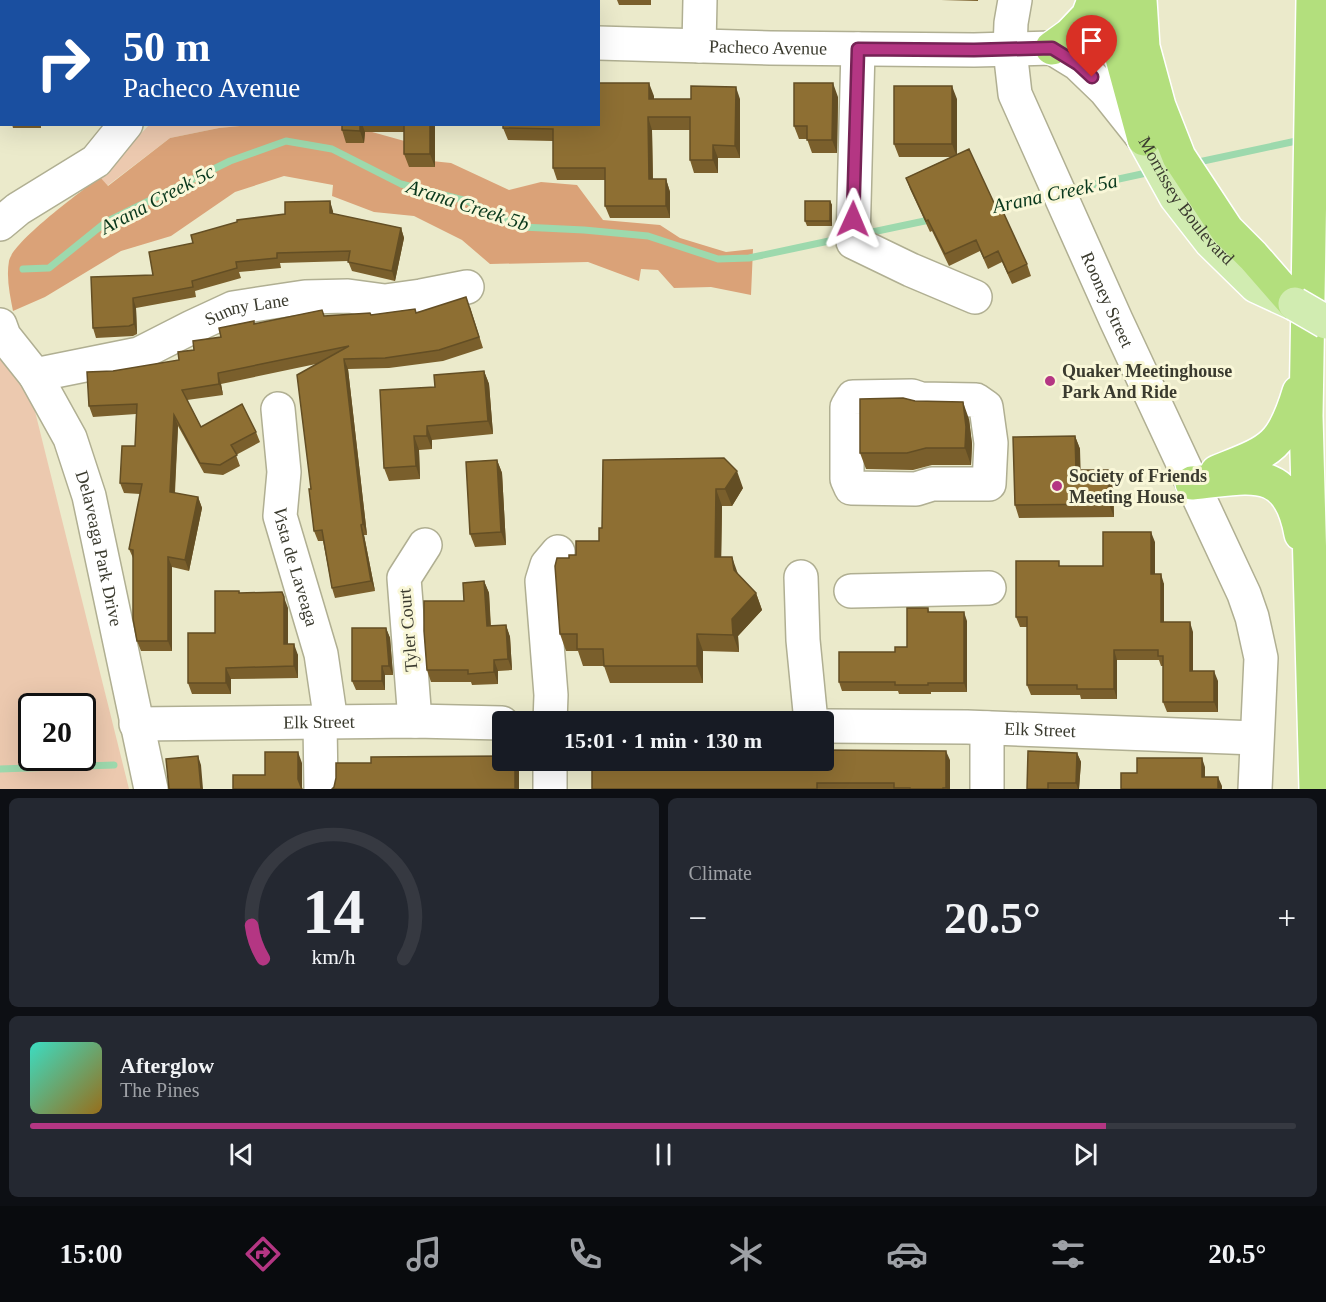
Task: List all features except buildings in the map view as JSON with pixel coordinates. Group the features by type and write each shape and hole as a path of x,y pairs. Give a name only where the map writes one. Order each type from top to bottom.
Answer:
{"highway":[{"path":"1052,48 1070,35 1088,16 1094,0"},
{"path":"1116,0 1119,47 1144,139"},
{"path":"1140,0 1143,47 1159,106 1179,156 1250,268 1295,304"},
{"path":"1313,0 1306,427 1316,789"},
{"path":"1192,483 1252,458 1274,444 1283,432 1295,404 1307,361"},
{"path":"1192,483 1262,479 1285,493 1291,502 1299,525 1310,606"}],"main road":[{"name":"Morrissey Boulevard","path":"1144,139 1176,197 1211,242 1250,268"},
{"path":"1295,304 1326,322"}],"street":[{"path":"699,46 700,0"},
{"path":"1015,0 1010,50 1052,48"},
{"name":"Pacheco Avenue","path":"600,43 1010,50"},
{"name":"Morrissey Boulevard","path":"1052,48 1078,64 1106,90 1144,139"},
{"path":"858,49 853,242 975,297"},
{"name":"Rooney Street","path":"1010,50 1015,94 1111,310 1244,594 1256,629 1261,657 1255,789"},
{"path":"0,224 18,209 96,161 124,126"},
{"name":"Sunny Lane","path":"35,375 139,354 233,308 305,297 348,296 385,301 467,287"},
{"name":"Delaveaga Park Drive","path":"0,325 4,336 35,375 70,438 89,496 151,789"},
{"path":"912,396 921,399 976,400 986,407 991,443 989,484 932,484 916,489 851,488 848,479 847,407 853,397 912,396"},
{"name":"Vista de Laveaga","path":"278,409 284,472 280,516 321,654 326,722 321,789"},
{"name":"Tyler Court","path":"415,721 404,578 425,545"},
{"path":"550,711 542,581 547,566 558,552"},
{"path":"801,577 803,640 811,711"},
{"path":"851,591 988,588"},
{"name":"Elk Street","path":"136,724 415,721 492,723"},
{"name":"Elk Street","path":"834,726 987,728 1256,738"},
{"path":"987,728 987,789"},
{"path":"550,771 550,789"}],"shaded area":[{"path":"148,126 246,126 219,128 170,138 107,186 100,177"},
{"path":"351,126 408,142 412,159 451,163 509,190 541,182 577,185 603,220 660,225 680,238 726,252 753,249 751,295 711,287 674,288 658,270 641,269 639,281 588,262 490,264 462,240 414,216 374,212 332,196 333,185 284,176 235,192 171,236 121,251 45,297 13,311 8,274 9,261 13,252 35,229 100,177 108,186 170,138 219,128"},
{"path":"14,327 129,789 0,789 0,329"}],"waterway":[{"name":"Arana Creek 5a","path":"1194,163 1301,140"},
{"name":"Arana Creek 5b","path":"23,269 49,268 106,222 230,161 286,141 332,149 401,184 467,201 522,227 648,236 718,259 749,258 843,238"},
{"name":"Arana Creek 5a","path":"1068,190 1151,172"},
{"name":"Arana Creek 5a","path":"992,206 1051,193"},
{"name":"Arana Creek 5a","path":"863,234 934,219"},
{"path":"0,769 114,765"}],"place":[{"name":"Quaker Meetinghouse Park And Ride","path":"1050,381"},
{"name":"Society of Friends Meeting House","path":"1057,486"}],"route":[{"path":"853,219 858,49 1052,48 1078,64 1092,77"}],"water label":[{"name":"Arana Creek 5c","path":"157,199"}]}
